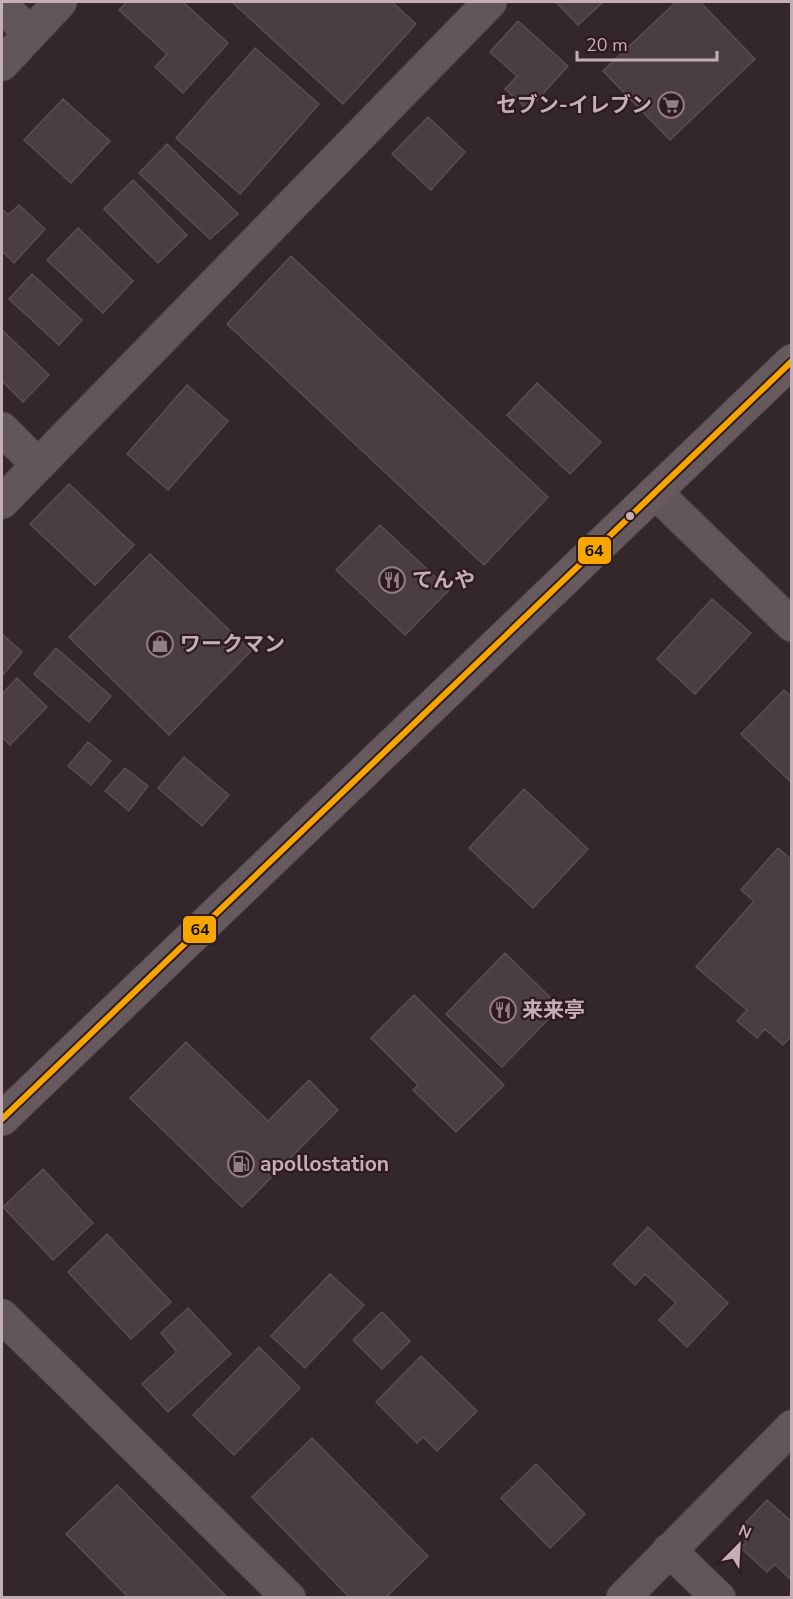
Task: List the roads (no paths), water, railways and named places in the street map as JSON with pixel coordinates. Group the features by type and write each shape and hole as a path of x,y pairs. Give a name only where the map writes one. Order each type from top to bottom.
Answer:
{"main road":[{"path":"2,1119 792,361"}],"street":[{"path":"2,64 60,2"},
{"path":"2,502 490,2"},
{"path":"2,6 30,33"},
{"path":"2,429 37,464"},
{"path":"655,492 792,625"},
{"path":"2,1316 289,1598"},
{"path":"623,1598 792,1427"},
{"path":"669,1550 719,1598"}],"place":[{"name":"セブン-イレブン","path":"671,105"},
{"name":"てんや","path":"392,580"},
{"name":"ワークマン","path":"160,644"},
{"name":"来来亭","path":"503,1010"},
{"name":"apollostation","path":"241,1164"}]}
